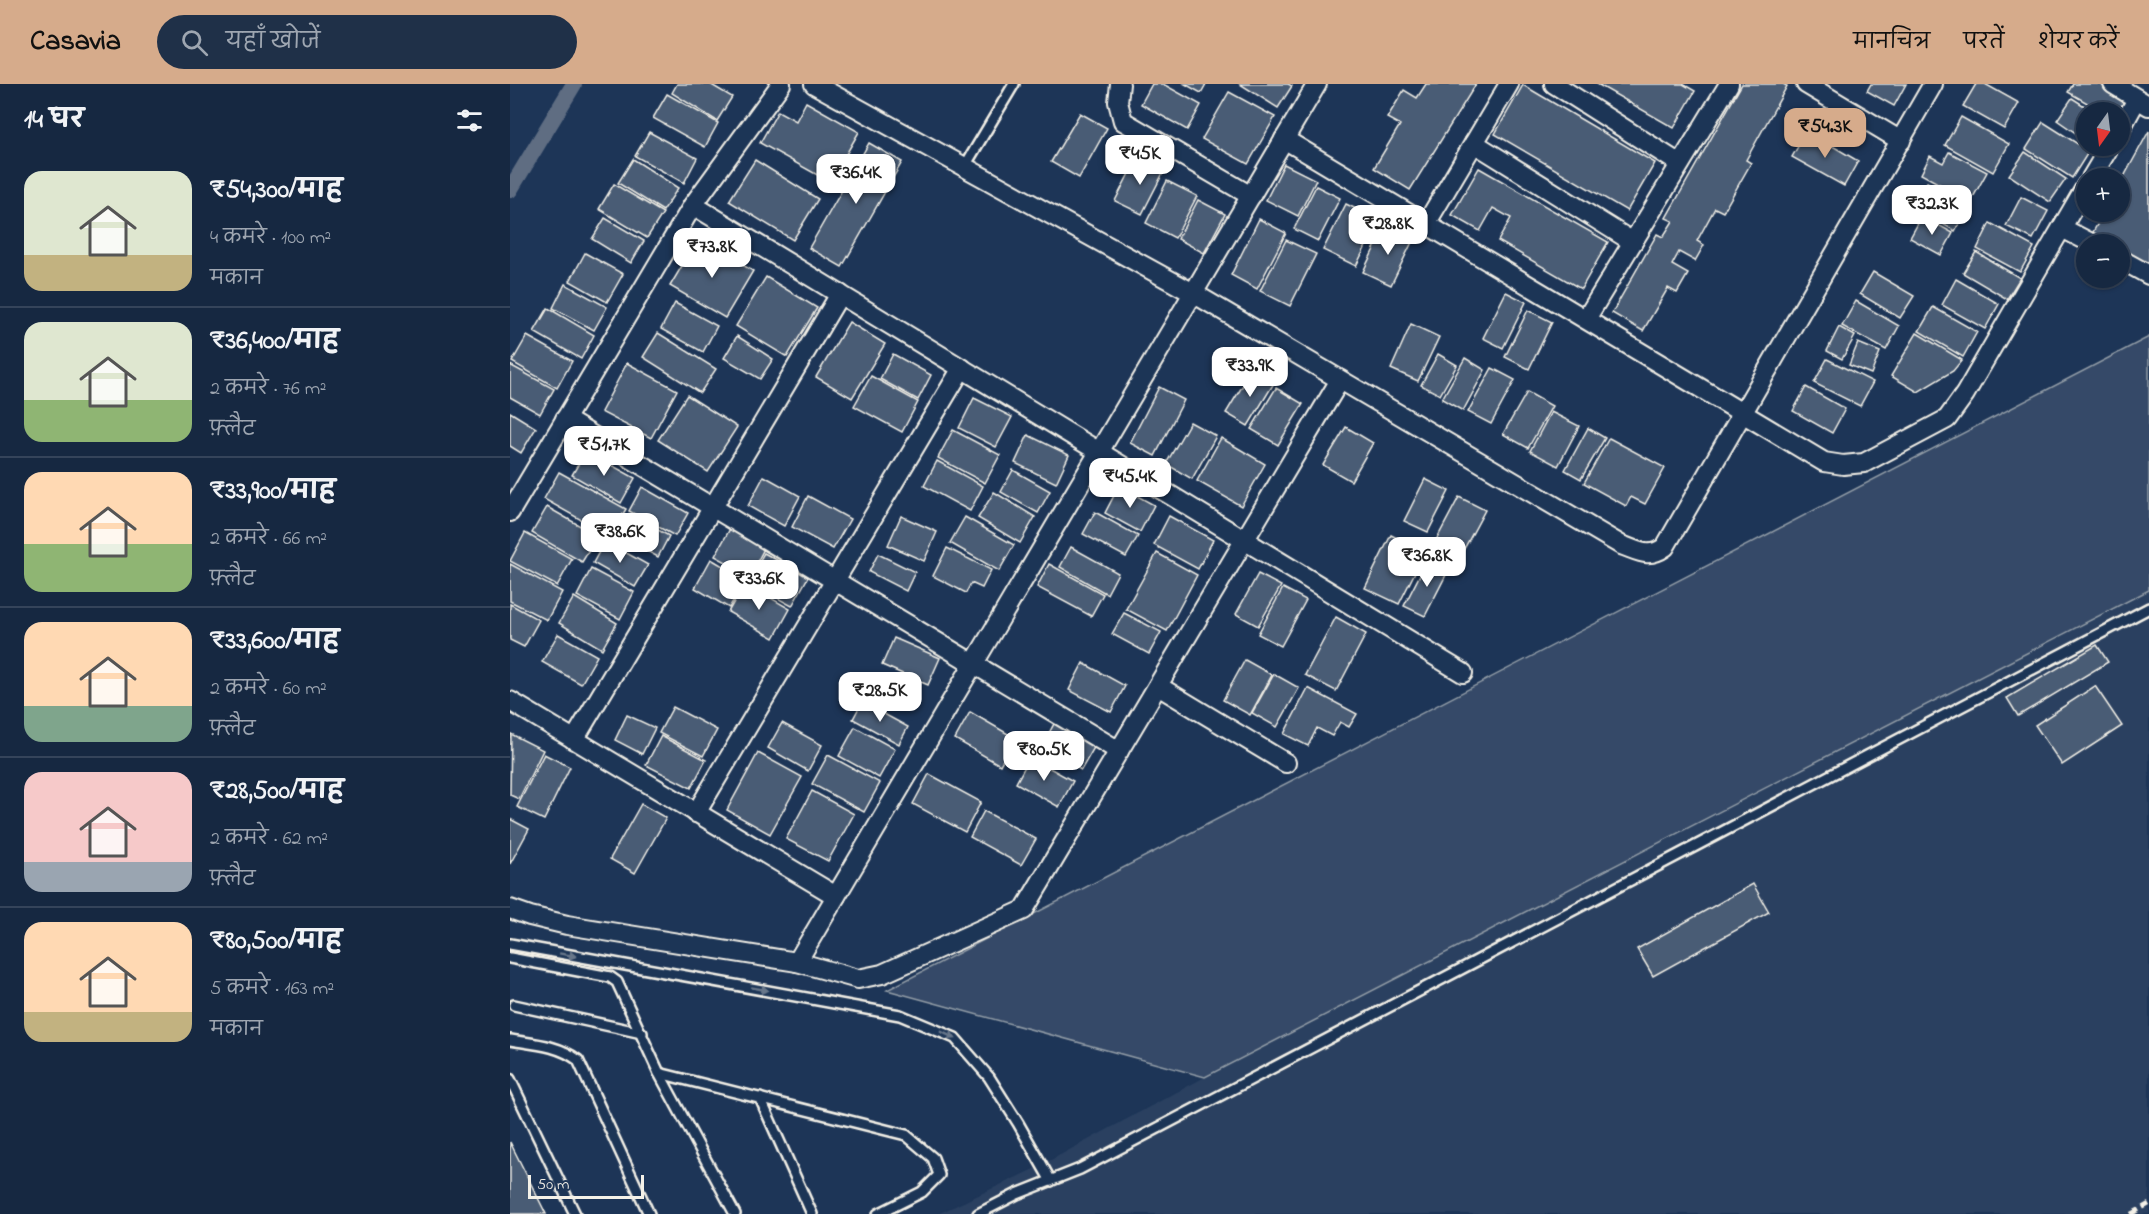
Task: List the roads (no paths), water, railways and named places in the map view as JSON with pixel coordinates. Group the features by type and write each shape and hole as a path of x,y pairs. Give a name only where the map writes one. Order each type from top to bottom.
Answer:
{"street":[{"path":"510,512 693,205 781,84"},
{"path":"814,84 1193,293 1621,545 1647,555 1665,548 1933,84"},
{"path":"1120,84 1118,102 1123,121 1251,196"},
{"path":"797,962 1317,84"},
{"path":"1426,224 1509,84"},
{"path":"1554,84 1680,164"},
{"path":"1586,319 1730,84"},
{"path":"1806,84 1901,141"},
{"path":"2114,84 2143,102 2130,118"},
{"path":"1284,139 1824,462 1843,465 1864,463 1947,419 1965,394 2076,204"},
{"path":"1474,143 1633,242"},
{"path":"693,205 1462,673"},
{"path":"2062,228 2076,235"},
{"path":"2130,265 2149,275"},
{"path":"574,740 840,294"},
{"path":"696,813 962,368"},
{"path":"510,909 567,925 797,962 858,979 871,978 1024,910 1340,380"},
{"path":"565,419 1119,751"},
{"path":"1158,686 1286,763"},
{"path":"510,701 836,896"}],"lane":[{"path":"965,166 1014,84"},
{"path":"978,1214 1017,1194 1080,1169 2149,608"},
{"path":"510,944 900,1015 956,1038 989,1077 1051,1180"},
{"path":"510,958 610,977 617,982 622,988 659,1074 735,1214"},
{"path":"514,1005 642,1034"},
{"path":"510,1040 555,1047 578,1060 649,1214"},
{"path":"659,1074 906,1135 933,1158 939,1175 922,1192 878,1214"},
{"path":"510,1079 575,1214"},
{"path":"760,1098 812,1214"}],"waterway":[{"path":"510,190 574,84"}],"railway":[{"path":"2131,1214 2149,1204"}]}
